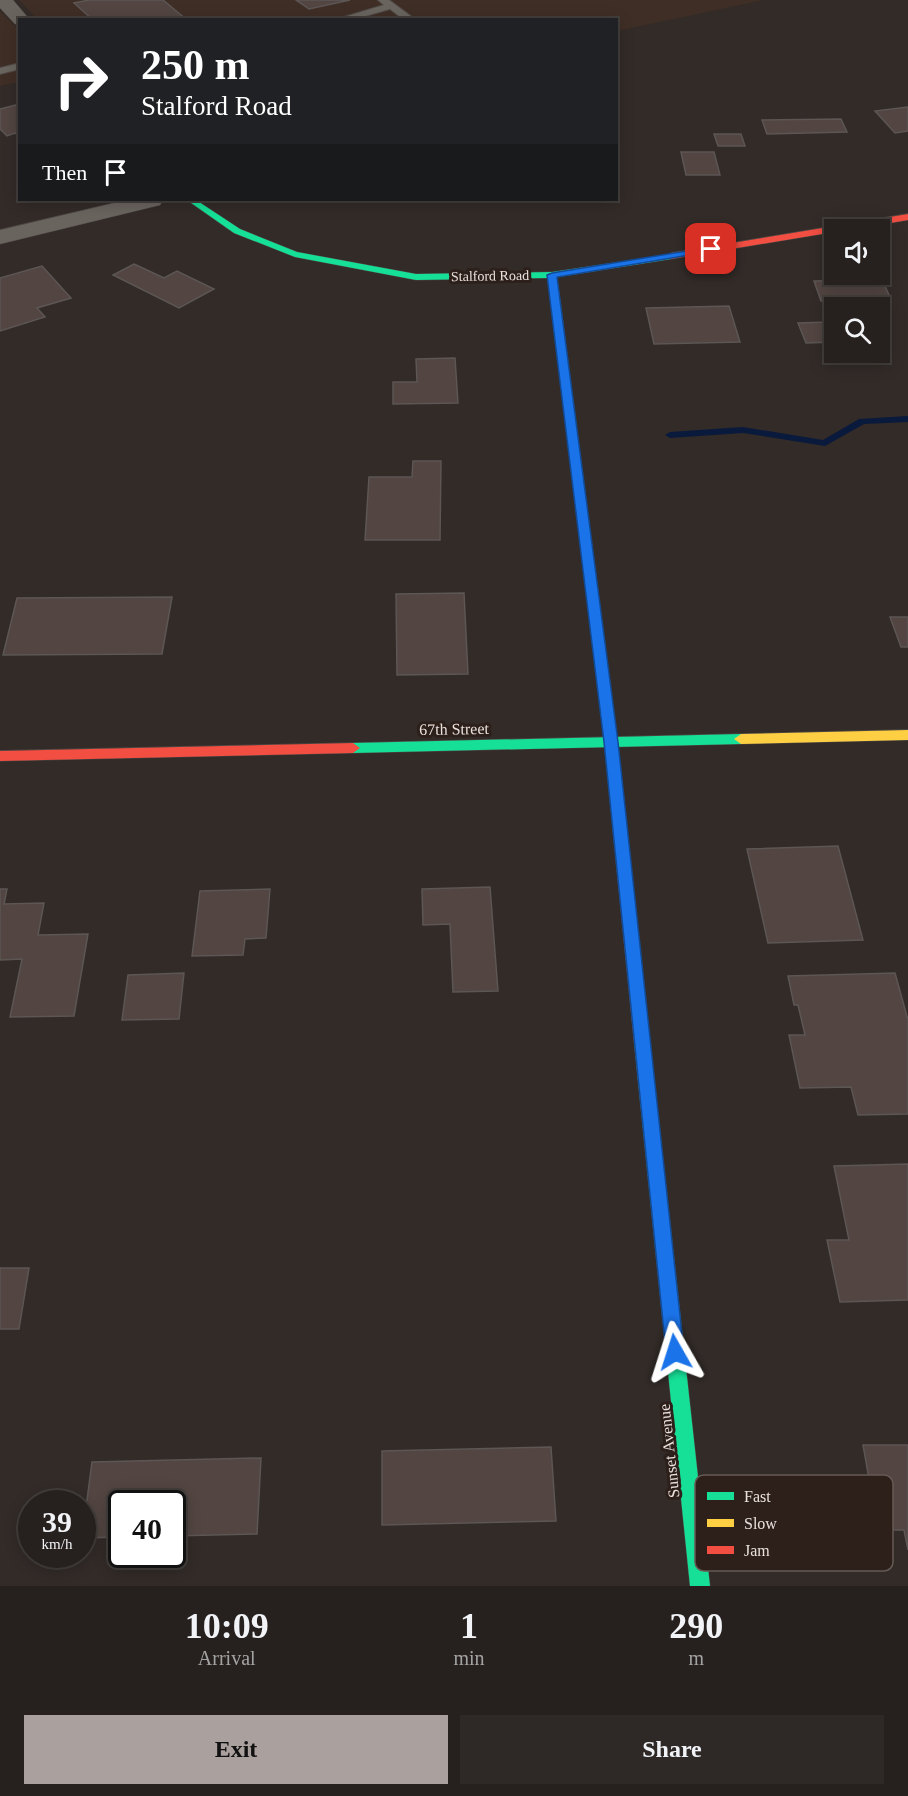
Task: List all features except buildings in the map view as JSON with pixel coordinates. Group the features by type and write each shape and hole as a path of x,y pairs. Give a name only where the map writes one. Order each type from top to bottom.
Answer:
{"street":[{"path":"3,0 19,18"},
{"path":"0,237 148,201"},
{"name":"Stalford Road","path":"193,201 237,231 295,254 416,277 552,275 908,217"},
{"name":"Sunset Avenue","path":"552,275 611,742 695,1539"},
{"name":"67th Street","path":"0,756 908,735"},
{"name":"Sunset Avenue","path":"698,1571 700,1586"}],"lane":[{"path":"345,18 387,3 408,18"},
{"path":"0,71 18,66"}],"shaded area":[{"path":"19,0 764,0 618,31 618,18 36,18"},
{"path":"0,11 18,29 18,82 0,86"}],"waterway":[{"path":"670,435 743,430 825,443 862,421 908,419"}],"traffic: fast":[{"path":"192,201 237,231 295,254 416,277 552,275 671,256"},
{"path":"552,275 606,700"},
{"path":"353,748 741,739"},
{"path":"642,1041 695,1539"},
{"path":"698,1571 700,1586"}],"traffic: slow":[{"path":"741,739 908,735"}],"traffic: jam":[{"path":"671,256 908,217"},
{"path":"606,700 642,1041"},
{"path":"0,756 353,748"}],"route":[{"path":"675,1352 611,742 552,275 711,249"}]}
